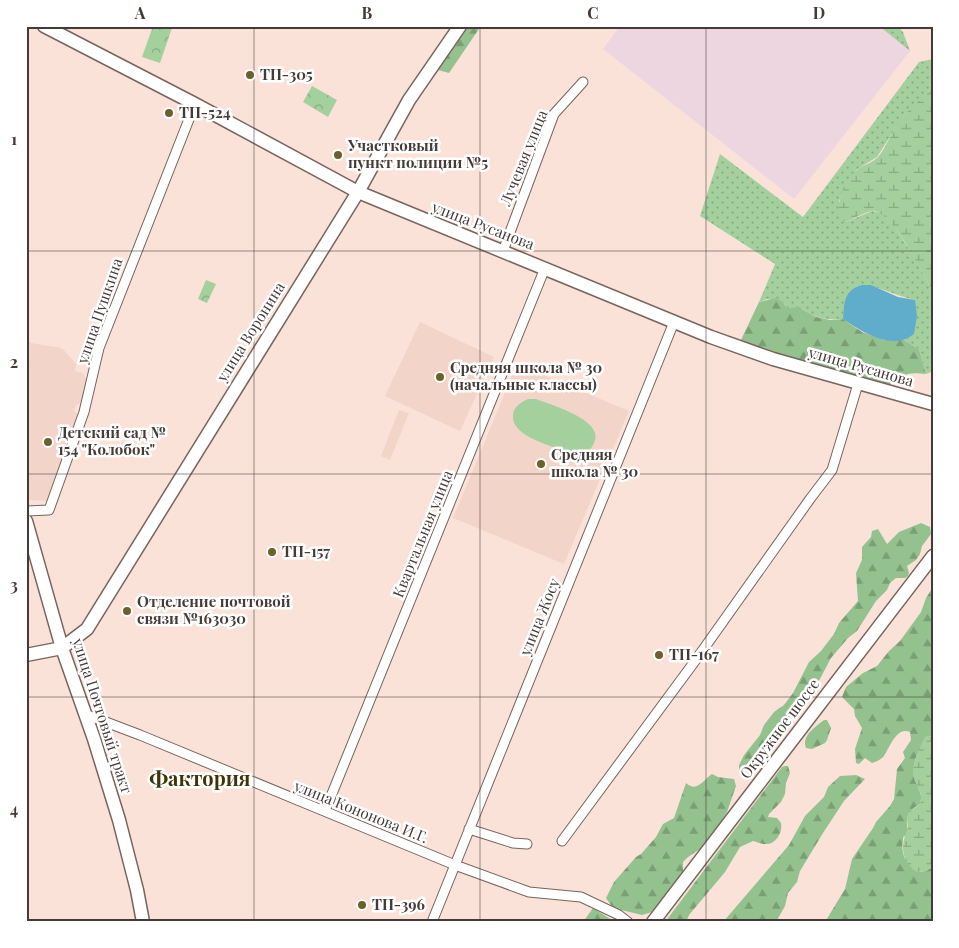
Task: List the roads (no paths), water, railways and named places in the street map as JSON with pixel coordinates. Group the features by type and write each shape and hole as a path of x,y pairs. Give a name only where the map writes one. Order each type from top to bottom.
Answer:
{"street":[{"name":"улица Русанова","path":"44,26 195,104 358,192 413,216 674,322 773,359 933,404"},
{"name":"улица Воронина","path":"62,648 87,629 265,339 358,192 409,100 460,26"},
{"name":"Лучевая улица","path":"503,251 554,114 583,82"},
{"name":"улица Пушкина","path":"26,511 49,510 84,412 92,373 102,339 195,104"},
{"name":"Квартальная улица","path":"325,811 545,268"},
{"name":"улица Жосу","path":"432,922 674,322"},
{"path":"562,841 695,662 832,470 858,384"},
{"name":"улица Почтовый тракт","path":"26,521 62,648 119,820 138,890 143,922"},
{"name":"Окружное шоссе","path":"653,922 933,556"},
{"path":"26,656 62,648"},
{"name":"улица Кононова И.Г.","path":"85,716 90,716 140,735 455,865 529,892 581,897 619,915 628,922"},
{"path":"469,829 513,843 527,844"}],"water":[{"path":"871,285 898,297 915,300 917,316 914,334 903,340 887,340 871,336 843,319 848,294 856,287"}],"place":[{"name":"ТП-305","path":"250,75"},
{"name":"ТП-524","path":"169,113"},
{"name":"Участковый пункт полиции №5","path":"338,155"},
{"name":"Средняя школа № 30 (начальные классы)","path":"440,377"},
{"name":"Детский сад № 154 \"Колобок\"","path":"48,442"},
{"name":"Средняя школа № 30","path":"541,464"},
{"name":"ТП-157","path":"272,552"},
{"name":"Отделение почтовой связи №163030","path":"127,611"},
{"name":"ТП-167","path":"659,655"},
{"name":"ТП-396","path":"362,905"}],"district":[{"name":"Фактория","path":"200,779"}]}
